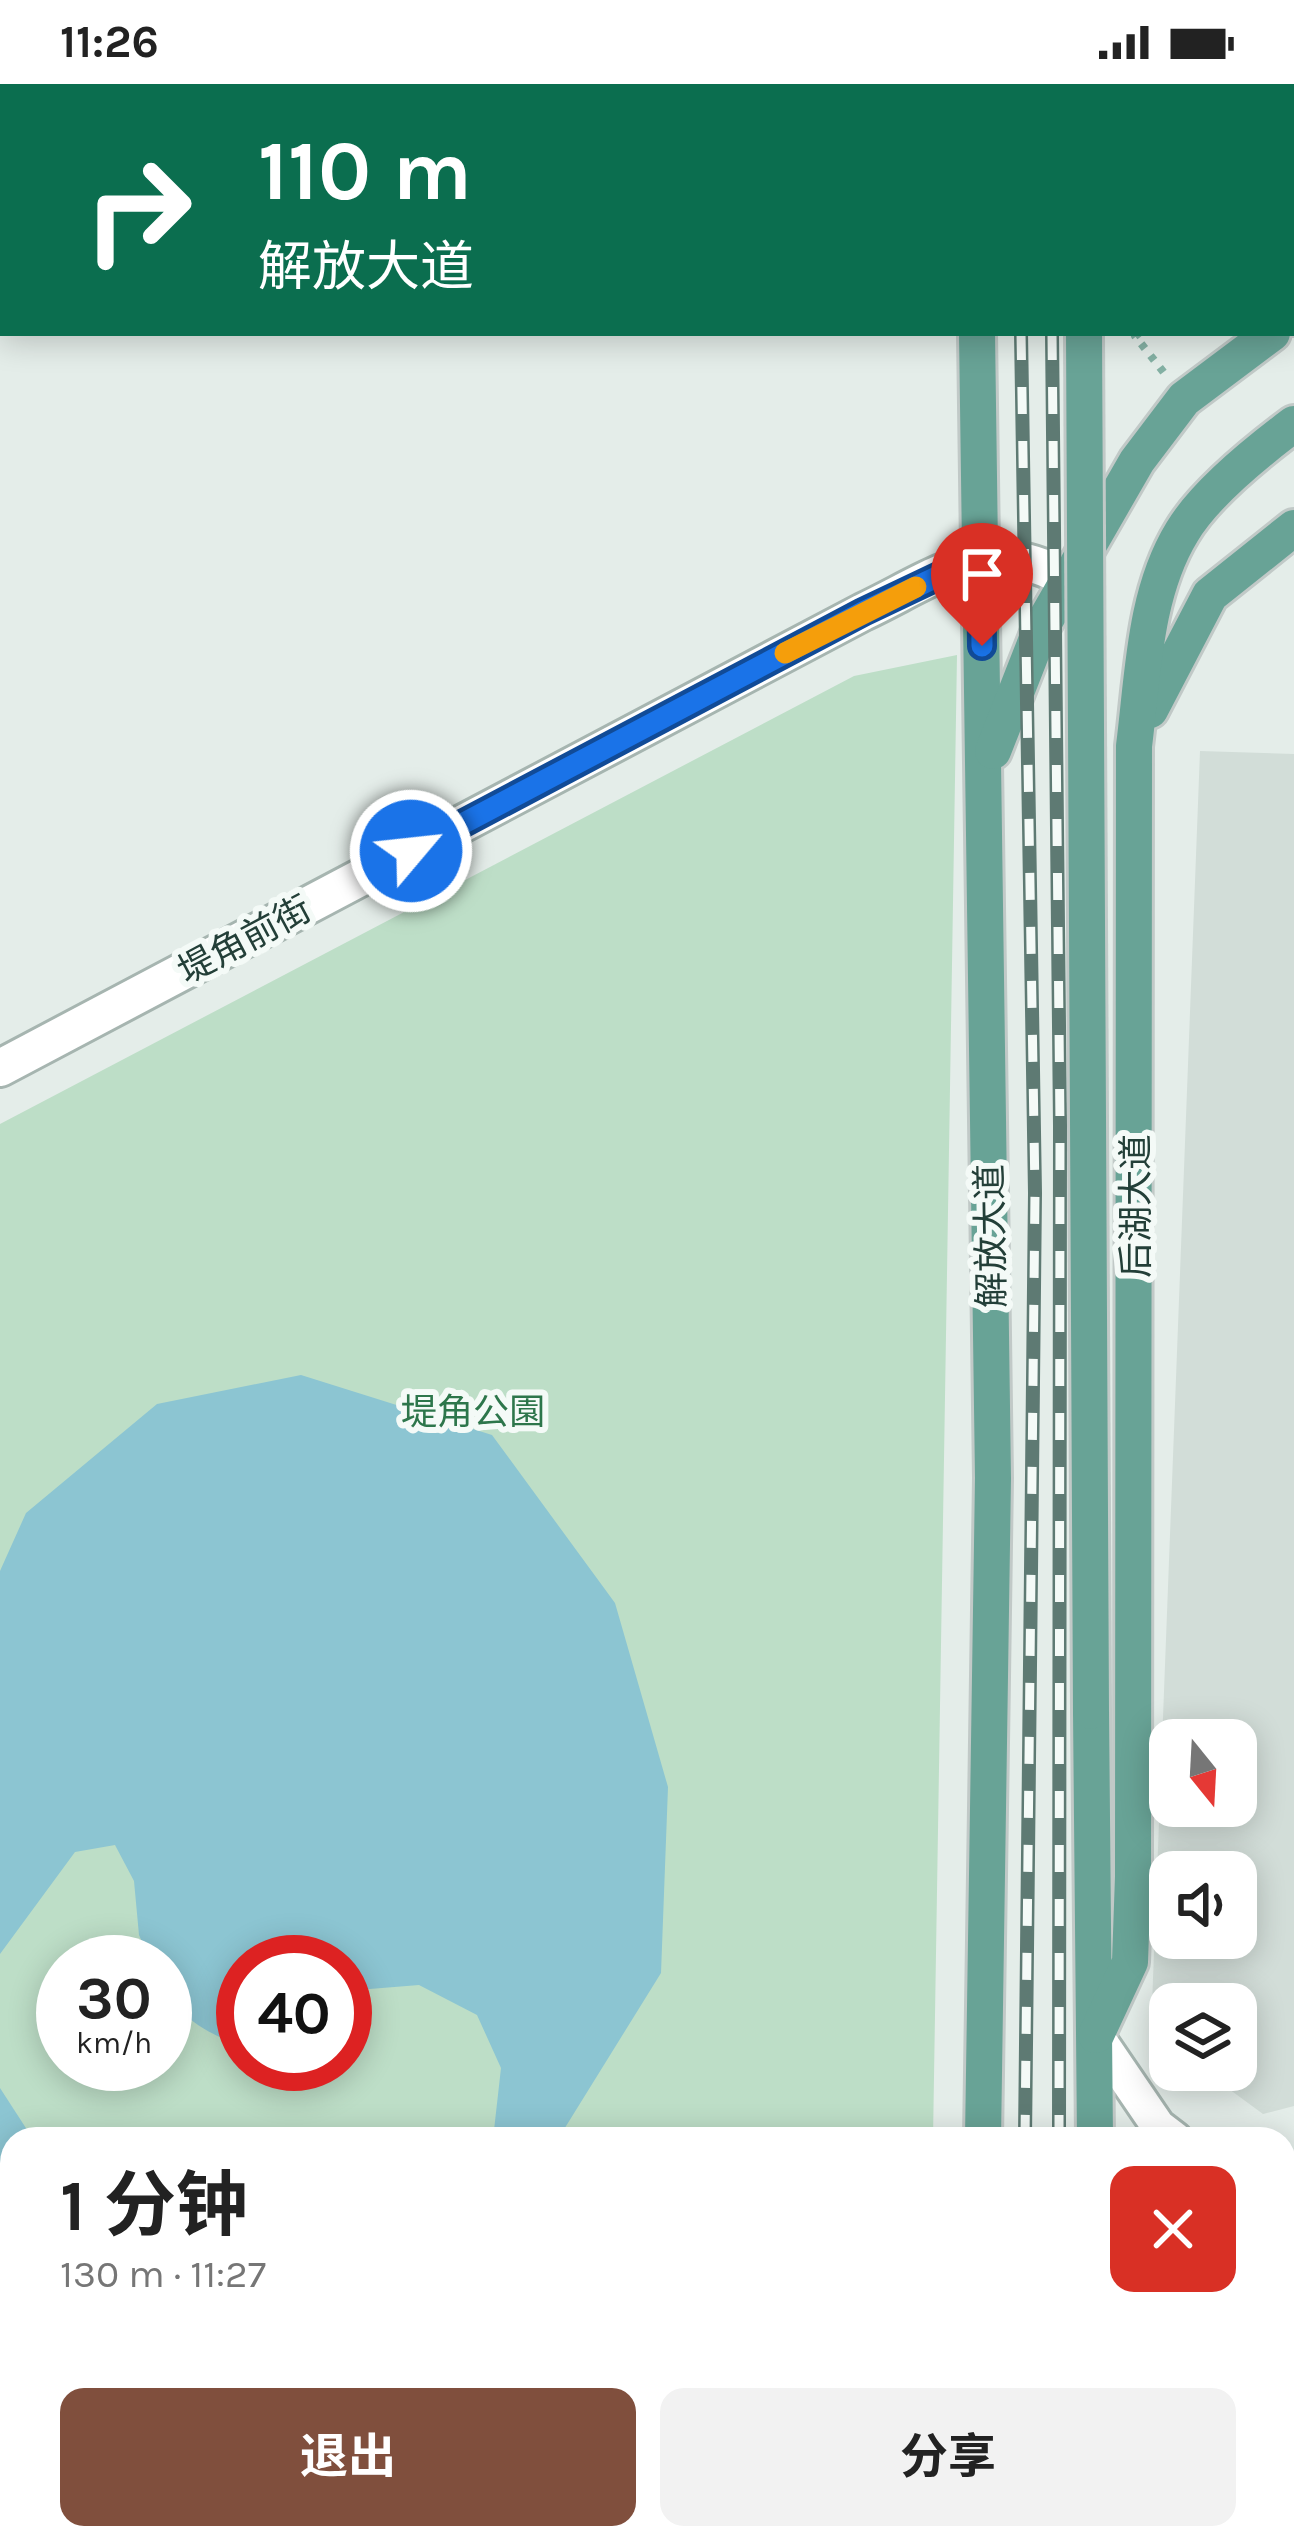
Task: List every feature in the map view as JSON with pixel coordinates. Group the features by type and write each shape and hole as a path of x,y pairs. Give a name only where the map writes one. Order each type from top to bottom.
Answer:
{"main road":[{"name":"解放大道","path":"977,336 994,1478 983,2127"},
{"path":"1084,336 1095,2127"},
{"path":"984,780 1001,723 1042,626 1137,461 1184,399 1268,336"},
{"name":"后湖大道","path":"1096,2035 1130,1962 1132,1919 1137,1682 1134,746 1153,603 1182,531 1253,455 1294,424"},
{"path":"1134,746 1180,644 1210,595 1294,528"}],"street":[{"path":"981,556 1011,556 1046,566 1070,581"},
{"name":"堤角前街","path":"0,1068 863,612 981,556"},
{"path":"1096,2035 1159,2127"}],"shaded area":[{"path":"1200,751 1294,754 1294,2106 1263,2114 1232,2091 1257,2091 1257,1983 1153,1983 1154,1959 1257,1959 1257,1851 1158,1851 1159,1827 1257,1827 1257,1719 1163,1719"}],"green space":[{"name":"堤角公園","path":"957,655 933,2127 0,2127 0,1124 854,676"}],"water":[{"path":"301,1375 492,1435 615,1603 668,1787 661,1973 565,2127 494,2127 501,2068 477,2015 419,1985 372,1989 372,1935 216,1935 216,2035 208,2031 192,2020 192,1935 139,1935 134,1881 115,1845 75,1852 0,1954 0,1571 26,1513 157,1404"},
{"path":"0,2088 25,2127 0,2127"}],"railway":[{"path":"1021,336 1035,1193 1025,2127"},
{"path":"1052,336 1060,1125 1059,2127"}],"slow traffic":[{"path":"785,653 916,587"}],"route":[{"path":"411,851 863,612 981,556 982,646"}]}
